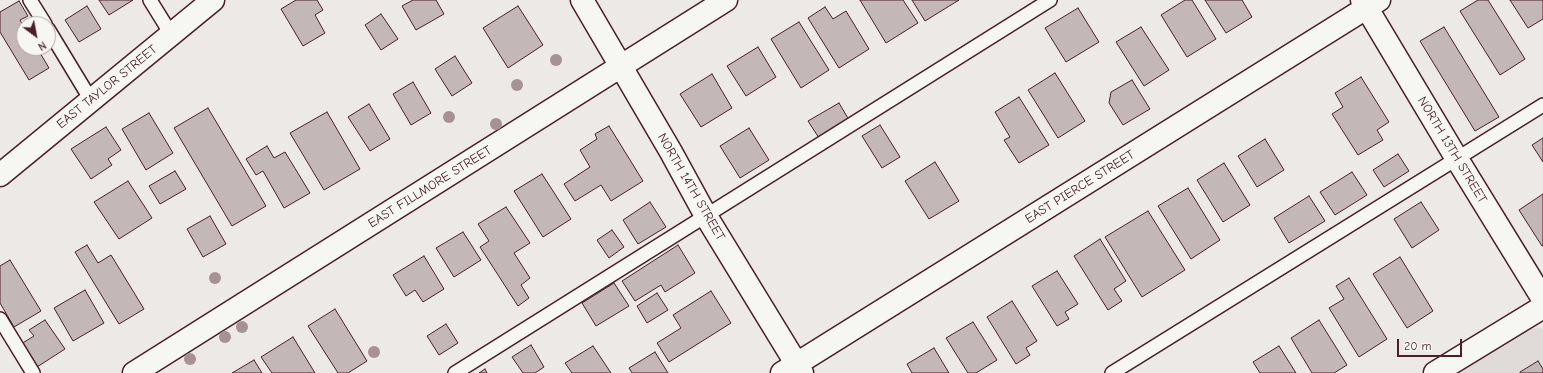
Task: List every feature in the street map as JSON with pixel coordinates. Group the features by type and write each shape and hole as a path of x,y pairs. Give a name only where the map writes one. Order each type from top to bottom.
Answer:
{"street":[{"name":"EAST TAYLOR STREET","path":"0,175 213,0"},
{"name":"NORTH 14TH STREET","path":"582,0 671,152 793,370"},
{"name":"EAST FILLMORE STREET","path":"134,373 726,0"},
{"name":"NORTH 13TH STREET","path":"1369,3 1457,159 1543,299"},
{"name":"EAST PIERCE STREET","path":"793,370 1369,3"},
{"path":"1435,373 1543,307"}],"lane":[{"path":"30,0 40,16"},
{"path":"150,0 171,34"},
{"path":"456,373 1050,0"},
{"path":"56,43 91,100"},
{"path":"1112,373 1543,105"},
{"path":"0,319 32,373"}],"shaded area":[{"path":"1538,327 1543,329 1543,373 1459,373 1530,329"}],"building":[{"path":"99,0 133,0 109,15"},
{"path":"296,0 317,0 323,10 315,15 325,33 303,46 281,9"},
{"path":"413,0 436,0 444,14 416,30 402,6"},
{"path":"860,0 903,0 918,23 886,43"},
{"path":"912,0 959,0 925,21"},
{"path":"1185,0 1192,0 1216,39 1187,57 1161,15"},
{"path":"1205,0 1242,0 1252,17 1226,33"},
{"path":"1478,0 1488,0 1525,59 1500,75 1460,11"},
{"path":"1510,0 1543,0 1543,19 1528,28"},
{"path":"19,1 28,16 16,16 16,56 42,56 49,68 29,80 0,32 0,12"},
{"path":"87,6 101,29 79,42 65,20"},
{"path":"518,6 543,45 508,68 483,28"},
{"path":"825,7 833,19 846,11 869,49 839,68 808,18"},
{"path":"1078,8 1099,42 1066,62 1045,28"},
{"path":"381,14 398,39 381,50 365,25"},
{"path":"799,22 829,70 801,88 771,39"},
{"path":"1141,27 1169,70 1144,86 1116,42"},
{"path":"1444,27 1499,117 1475,131 1420,41"},
{"path":"758,47 776,77 746,96 727,66"},
{"path":"455,56 472,83 452,96 435,69"},
{"path":"1055,73 1085,121 1058,138 1028,90"},
{"path":"712,74 732,108 701,127 680,94"},
{"path":"1361,77 1389,122 1377,130 1383,140 1358,155 1332,114 1343,107 1335,93"},
{"path":"1132,80 1150,109 1123,125 1109,103 1111,92"},
{"path":"413,82 431,113 411,125 393,94"},
{"path":"1019,97 1049,145 1019,163 1004,140 1010,137 995,112"},
{"path":"839,103 849,120 819,138 808,121"},
{"path":"369,104 390,139 370,151 348,117"},
{"path":"208,108 266,206 232,226 174,128"},
{"path":"327,112 360,169 324,190 290,133"},
{"path":"149,113 173,153 146,170 122,129"},
{"path":"880,125 900,157 882,168 862,136"},
{"path":"609,126 643,181 611,201 601,185 575,201 564,184 590,167 580,150 597,139 595,134"},
{"path":"106,127 121,150 108,159 112,165 91,179 71,149"},
{"path":"749,128 769,160 740,178 720,146"},
{"path":"1543,138 1543,162 1532,145"},
{"path":"1265,139 1284,170 1257,187 1238,156"},
{"path":"267,146 274,158 285,152 310,193 284,208 263,171 256,175 246,159"},
{"path":"1398,154 1409,171 1384,187 1373,170"},
{"path":"935,162 959,201 929,219 905,181"},
{"path":"1224,163 1250,205 1223,222 1197,180"},
{"path":"175,171 186,189 160,204 149,186"},
{"path":"1352,172 1367,195 1335,215 1320,192"},
{"path":"542,174 571,219 543,237 514,191"},
{"path":"128,181 152,218 119,239 94,202"},
{"path":"1188,188 1220,240 1191,259 1158,206"},
{"path":"1543,194 1543,246 1542,246 1519,210"},
{"path":"1309,196 1325,221 1289,243 1274,218"},
{"path":"650,202 666,227 638,244 623,220"},
{"path":"1421,202 1439,230 1412,248 1394,219"},
{"path":"506,207 530,243 514,253 530,278 521,285 529,298 518,306 480,247 489,241 478,224"},
{"path":"1148,211 1185,270 1142,297 1105,237"},
{"path":"210,216 226,244 203,257 187,229"},
{"path":"612,230 624,247 609,258 597,240"},
{"path":"463,232 481,260 454,277 436,248"},
{"path":"1100,239 1126,281 1114,289 1122,301 1108,310 1074,256"},
{"path":"87,245 98,263 111,255 144,309 119,324 75,252"},
{"path":"678,245 695,273 665,292 661,285 635,301 622,281"},
{"path":"424,256 444,289 423,302 415,290 406,296 393,275"},
{"path":"1400,257 1433,311 1407,328 1373,274"},
{"path":"10,260 41,311 14,327 0,303 0,266"},
{"path":"1057,271 1078,304 1065,312 1069,319 1057,326 1032,286"},
{"path":"1349,278 1387,339 1359,357 1329,308 1344,299 1336,286"},
{"path":"614,283 629,306 596,326 582,303"},
{"path":"85,290 104,323 73,341 54,308"},
{"path":"711,291 731,323 669,362 657,343 681,328 673,315"},
{"path":"657,293 668,310 647,323 637,306"},
{"path":"1012,301 1037,341 1026,348 1030,355 1016,364 987,317"},
{"path":"335,309 367,361 348,373 338,373 308,326"},
{"path":"45,320 65,349 37,367 21,344 34,336 29,330"},
{"path":"1319,320 1347,365 1334,373 1312,373 1291,338"},
{"path":"973,322 997,360 976,373 968,373 946,338"},
{"path":"446,324 458,343 439,355 427,336"},
{"path":"293,337 315,373 272,373 261,357"},
{"path":"531,345 544,367 535,373 523,373 512,357"},
{"path":"593,346 611,373 572,373 565,363"},
{"path":"1279,346 1296,373 1260,373 1253,362"},
{"path":"934,348 949,373 912,373 907,364"},
{"path":"655,352 668,373 632,373 629,368"},
{"path":"254,360 262,373 232,373"},
{"path":"1538,361 1543,369 1543,373 1520,373 1520,372"},
{"path":"485,369 487,373 479,373"}]}
